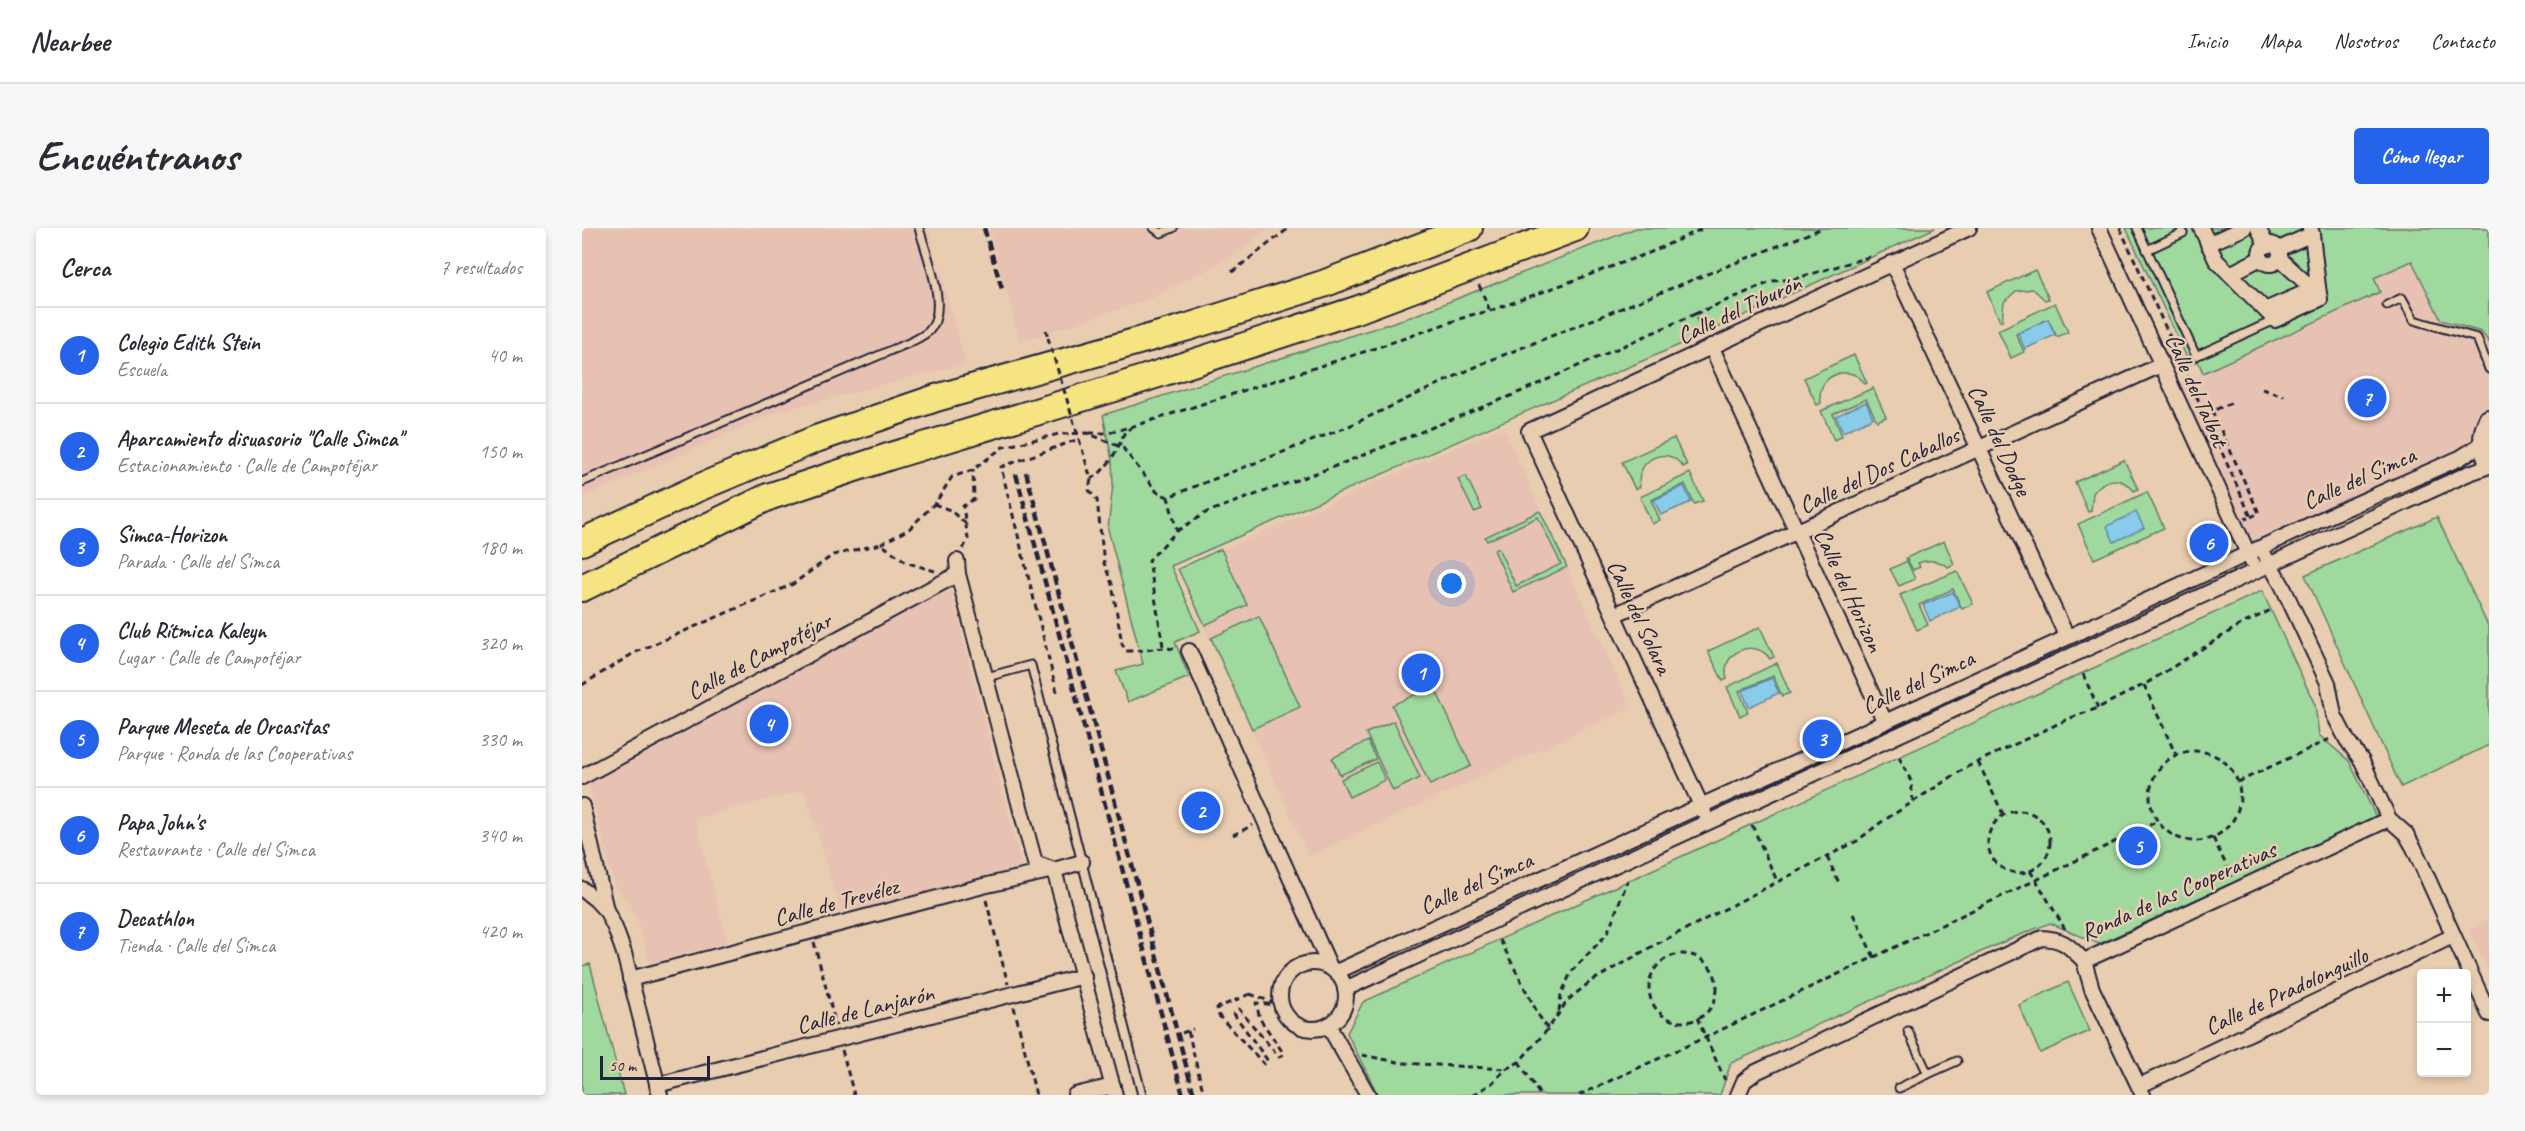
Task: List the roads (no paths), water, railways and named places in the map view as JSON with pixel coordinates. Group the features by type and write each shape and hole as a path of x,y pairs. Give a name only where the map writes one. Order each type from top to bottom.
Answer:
{"highway":[{"path":"582,542 698,488 816,439 936,398 1188,327 1323,284 1469,228"},
{"path":"582,588 768,497 891,456 1129,384 1348,312 1575,228"}],"main road":[{"path":"2486,452 2484,433 2489,420"}],"street":[{"name":"Calle del Tiburón","path":"1529,431 1969,228"},
{"name":"Calle del Talbot","path":"2099,228 2255,570"},
{"path":"2201,228 2216,260 2230,274 2271,315 2320,299 2306,233 2230,274"},
{"path":"2208,244 2244,228"},
{"path":"2258,228 2272,253 2307,284 2318,287"},
{"name":"Calle del Dodge","path":"1892,263 2067,637"},
{"name":"Calle del Horizon","path":"1711,346 1885,722"},
{"name":"Calle del Dos Caballos","path":"1614,615 2161,365"},
{"name":"Calle del Solara","path":"1529,431 1710,823"},
{"name":"Calle del Simca","path":"1328,1025 1317,1029 1305,1028 1294,1024 1286,1016 1280,1005 1279,992 1284,978 1293,968 1312,962 1333,970 1701,806 2261,547 2460,458 2486,452"},
{"name":"Calle del Simca","path":"1346,989 2255,570 2489,466"},
{"path":"2261,547 2282,585 2328,683 2334,715 2362,761 2389,819 2406,834 2414,848 2489,1014"},
{"name":"Calle de Campotéjar","path":"582,777 957,567 987,677"},
{"path":"1189,651 1333,970 1346,989 1342,1010 1339,1016 1328,1025 1368,1095"},
{"path":"987,677 1035,863 1054,870 1082,862"},
{"path":"582,806 607,912 624,953 658,1090"},
{"name":"Ronda de las Cooperativas","path":"1738,1095 1744,1081 1756,1072 2042,938 2058,938 2069,945 2084,962 2389,819"},
{"path":"1054,870 1114,1090 1075,1095"},
{"name":"Calle de Trevélez","path":"630,980 983,886 1054,870"},
{"path":"582,889 607,912"},
{"name":"Calle de Pradolonguillo","path":"2141,1090 2453,936"},
{"path":"2084,962 2092,989 2141,1090"},
{"name":"Calle de Lanjarón","path":"658,1090 839,1038 1084,976"}],"lane":[{"path":"582,482 876,357 928,332 936,321 938,308 935,284 919,228"},
{"path":"1155,228 1161,233 1173,228"},
{"path":"2137,228 2196,356 2271,315"},
{"path":"2147,250 2183,233 2181,228"},
{"path":"2387,305 2402,298 2414,320 2477,338 2489,369"},
{"path":"987,677 1031,665 1142,1095"},
{"path":"1908,1031 1928,1074"},
{"path":"1899,1088 1957,1061"}],"water":[{"path":"2048,319 2055,335 2025,349 2018,333"},
{"path":"1866,402 1873,418 1843,432 1836,416"},
{"path":"1684,486 1691,502 1661,515 1654,500"},
{"path":"2136,512 2144,528 2114,542 2107,526"},
{"path":"1953,592 1960,607 1930,621 1923,605"},
{"path":"1772,678 1779,693 1749,707 1742,691"}],"railway":[{"path":"984,228 1002,289"},
{"path":"1026,472 1194,1095"},
{"path":"1016,474 1183,1095"}],"place":[{"name":"Decathlon","path":"2367,398"},
{"name":"Papa John's","path":"2209,543"},
{"name":"Colegio Edith Stein","path":"1421,673"},
{"name":"Club Rítmica Kaleyn","path":"769,724"},
{"name":"Simca-Horizon","path":"1822,739"},
{"name":"Aparcamiento disuasorio \"Calle Simca\"","path":"1201,811"},
{"name":"Parque Meseta de Orcasitas","path":"2138,846"}]}
